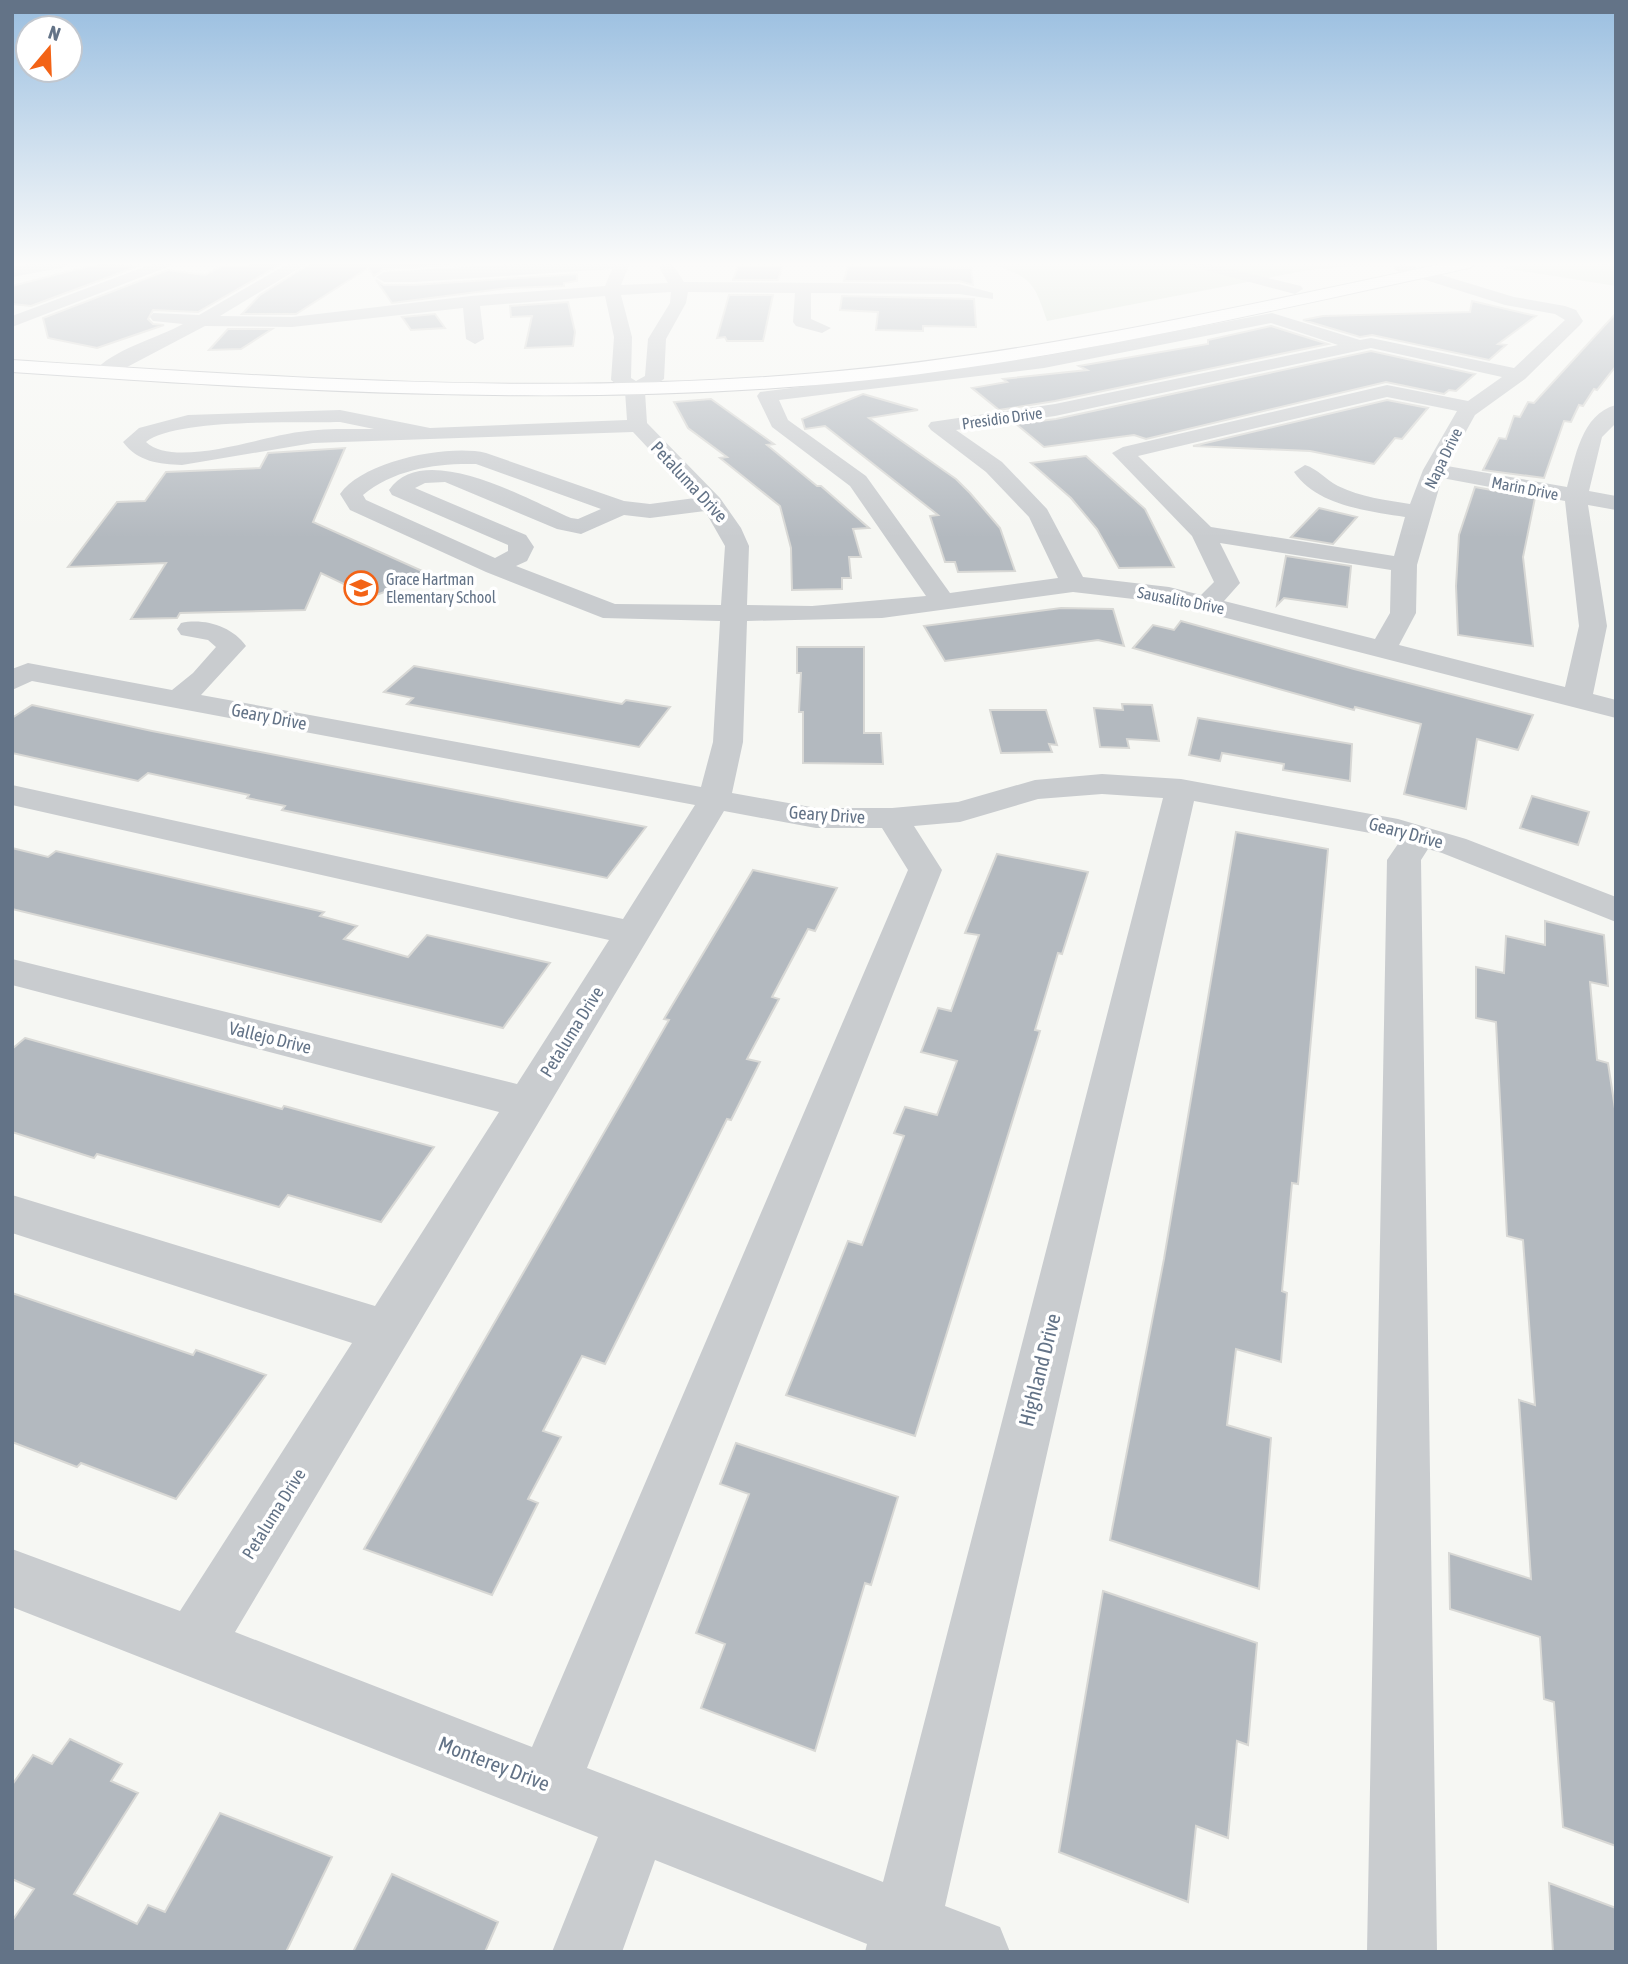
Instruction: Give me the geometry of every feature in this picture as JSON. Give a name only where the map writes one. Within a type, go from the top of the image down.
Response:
[{"type":"main road","points":[[12,355],[429,390],[637,393],[805,380],[1007,355]]},
{"type":"main road","points":[[637,393],[939,355]]},
{"type":"main road","points":[[12,366],[103,372],[131,366]]},
{"type":"street","points":[[131,366],[152,355]]},
{"type":"street","points":[[626,355],[637,393]]},
{"type":"street","points":[[637,393],[651,355]]},
{"type":"street","points":[[943,601],[858,481],[779,423],[767,396],[931,377],[1082,355]]},
{"type":"street","name":"Presidio Drive","points":[[1073,584],[1039,514],[994,467],[938,426],[1122,397],[1313,355]]},
{"type":"street","name":"Presidio Drive","points":[[1425,355],[1518,375]]},
{"type":"street","name":"Napa Drive","points":[[1384,647],[1403,613],[1404,565],[1418,512],[1434,470],[1472,408],[1518,375],[1539,355]]},
{"type":"street","points":[[931,377],[988,419]]},
{"type":"street","points":[[1207,604],[1227,583],[1203,533],[1123,453],[1387,391],[1472,408]]},
{"type":"street","points":[[430,434],[340,416],[188,421],[146,432],[134,442],[138,450],[150,456],[174,458],[223,455],[289,439],[430,434],[637,393]]},
{"type":"street","name":"Petaluma Drive","points":[[193,1646],[714,801],[728,742],[737,546],[729,525],[637,393]]},
{"type":"street","points":[[1577,699],[1593,626],[1576,498],[1592,435],[1616,411]]},
{"type":"street","name":"Sausalito Drive","points":[[621,509],[478,458],[427,460],[362,482],[351,494],[358,505],[495,567],[612,612],[835,612],[1073,584],[1169,594],[1384,647],[1616,709]]},
{"type":"street","name":"Marin Drive","points":[[1434,470],[1576,498],[1616,503]]},
{"type":"street","points":[[1305,472],[1316,486],[1356,500],[1418,512]]},
{"type":"street","points":[[495,567],[518,556],[522,547],[517,540],[400,490],[405,484],[436,474],[449,475],[565,524],[582,527],[621,509],[650,511],[712,503]]},
{"type":"street","points":[[1203,533],[1404,565]]},
{"type":"street","points":[[177,700],[203,680],[232,646],[216,633],[191,629]]},
{"type":"street","name":"Geary Drive","points":[[20,676],[177,700],[816,818],[892,818],[960,812],[1035,790],[1102,784],[1181,789],[1386,825],[1454,846],[1616,910]]},
{"type":"street","name":"Highland Drive","points":[[903,1938],[1181,789]]},
{"type":"street","points":[[12,795],[633,933]]},
{"type":"street","points":[[548,1785],[925,870],[892,818]]},
{"type":"street","points":[[1402,1952],[1404,860],[1420,836]]},
{"type":"street","name":"Vallejo Drive","points":[[12,972],[528,1103]]},
{"type":"street","points":[[12,1214],[387,1332]]},
{"type":"street","name":"Monterey Drive","points":[[12,1578],[638,1820],[903,1938],[975,1952]]},
{"type":"street","points":[[587,1952],[638,1820]]},
{"type":"building","points":[[1146,355],[1277,355],[1055,401],[999,410],[972,388],[1007,382],[1003,379],[1087,370],[1079,366]]},
{"type":"building","points":[[1354,355],[1388,355],[1475,374],[1456,391],[1449,390],[1444,394],[1386,382],[1146,439],[1134,435],[1044,447],[1016,424],[1056,419]]},
{"type":"building","points":[[1464,355],[1495,355],[1489,360]]},
{"type":"building","points":[[1578,355],[1616,355],[1616,366],[1597,390],[1594,389],[1583,406],[1579,405],[1571,422],[1564,421],[1544,478],[1483,470],[1499,438],[1506,439],[1514,416],[1520,417],[1528,402],[1534,403]]},
{"type":"building","points":[[863,394],[918,410],[869,418],[956,479],[970,493],[1000,528],[1015,571],[958,572],[955,562],[945,562],[930,516],[938,515],[825,426],[805,429],[802,419]]},
{"type":"building","points":[[711,399],[774,444],[767,445],[817,486],[821,486],[869,528],[853,529],[861,557],[849,557],[851,578],[842,578],[842,589],[792,590],[791,548],[780,506],[720,458],[727,457],[688,428],[674,402]]},
{"type":"building","points":[[1387,400],[1428,408],[1402,439],[1395,438],[1374,464],[1310,451],[1193,446]]},
{"type":"building","name":"Grace Hartman Elementary School","points":[[345,448],[313,522],[431,575],[371,597],[321,573],[305,610],[180,613],[177,618],[131,619],[166,563],[68,567],[117,502],[145,501],[166,472],[260,468],[268,453]]},
{"type":"building","points":[[1086,456],[1145,509],[1174,567],[1119,568],[1097,529],[1071,498],[1031,463]]},
{"type":"building","points":[[1475,487],[1535,498],[1523,557],[1533,646],[1458,635],[1456,586],[1459,535]]},
{"type":"building","points":[[1319,508],[1357,517],[1333,544],[1291,537]]},
{"type":"building","points":[[1286,556],[1351,566],[1347,607],[1284,598],[1277,605]]},
{"type":"building","points":[[1061,608],[1113,609],[1124,646],[1098,640],[945,661],[924,626]]},
{"type":"building","points":[[1181,621],[1533,715],[1518,750],[1477,739],[1466,809],[1404,794],[1421,724],[1355,707],[1354,710],[1133,648],[1153,625],[1174,630]]},
{"type":"building","points":[[797,647],[864,647],[864,733],[881,733],[883,764],[803,763],[803,712],[799,712],[801,673],[797,673]]},
{"type":"building","points":[[414,666],[622,704],[626,700],[670,707],[639,747],[407,704],[413,698],[384,692]]},
{"type":"building","points":[[1122,704],[1152,705],[1159,741],[1127,739],[1129,748],[1100,747],[1094,708],[1123,710]]},
{"type":"building","points":[[32,705],[152,731],[646,827],[607,878],[282,810],[285,806],[247,798],[249,795],[148,773],[138,781],[12,753],[12,718]]},
{"type":"building","points":[[990,710],[1046,710],[1057,745],[1049,744],[1052,752],[1001,753]]},
{"type":"building","points":[[1198,718],[1352,744],[1350,781],[1283,770],[1284,764],[1222,753],[1220,761],[1189,755]]},
{"type":"building","points":[[1532,796],[1589,812],[1578,845],[1520,828]]},
{"type":"building","points":[[1236,832],[1328,849],[1298,1184],[1292,1183],[1282,1291],[1287,1293],[1281,1362],[1236,1349],[1227,1425],[1271,1438],[1259,1589],[1110,1540],[1164,1259]]},
{"type":"building","points":[[12,848],[48,857],[56,851],[324,912],[320,916],[357,926],[344,939],[408,957],[427,935],[550,963],[503,1028],[12,909]]},
{"type":"building","points":[[997,854],[1088,872],[1062,954],[1058,953],[1035,1030],[1040,1031],[915,1436],[786,1395],[848,1241],[862,1245],[904,1136],[894,1133],[905,1107],[937,1115],[957,1061],[921,1052],[938,1008],[951,1011],[979,935],[965,933]]},
{"type":"building","points":[[753,870],[837,888],[815,931],[808,929],[772,997],[779,999],[747,1059],[760,1062],[731,1120],[727,1119],[605,1364],[582,1356],[543,1431],[561,1437],[528,1499],[538,1503],[492,1595],[364,1549],[669,1020],[664,1019]]},
{"type":"building","points":[[1545,921],[1604,935],[1608,986],[1590,982],[1597,1060],[1608,1063],[1616,1115],[1616,1846],[1563,1827],[1554,1702],[1544,1699],[1540,1637],[1450,1609],[1449,1553],[1531,1579],[1519,1400],[1535,1405],[1523,1240],[1507,1236],[1496,1022],[1476,1018],[1476,967],[1504,973],[1506,936],[1545,945]]},
{"type":"building","points":[[25,1038],[282,1109],[284,1106],[434,1147],[381,1222],[288,1195],[279,1207],[97,1154],[94,1158],[12,1132],[12,1049]]},
{"type":"building","points":[[12,1293],[193,1355],[196,1350],[266,1375],[176,1499],[81,1463],[77,1467],[12,1442]]},
{"type":"building","points":[[736,1443],[898,1497],[871,1585],[865,1583],[815,1751],[701,1708],[725,1644],[696,1633],[749,1494],[720,1484]]},
{"type":"building","points":[[1103,1591],[1257,1643],[1248,1745],[1237,1741],[1228,1838],[1196,1826],[1188,1902],[1059,1852]]},
{"type":"building","points":[[70,1739],[122,1764],[111,1781],[138,1793],[74,1894],[137,1924],[148,1905],[165,1912],[220,1813],[332,1857],[286,1952],[12,1952],[12,1921],[34,1889],[12,1879],[12,1785],[33,1755],[52,1764]]},
{"type":"building","points":[[392,1874],[498,1922],[485,1952],[353,1952]]},
{"type":"building","points":[[1549,1883],[1616,1908],[1616,1952],[1553,1952]]},
{"type":"place","name":"Grace Hartman Elementary School","points":[[361,588]]}]
